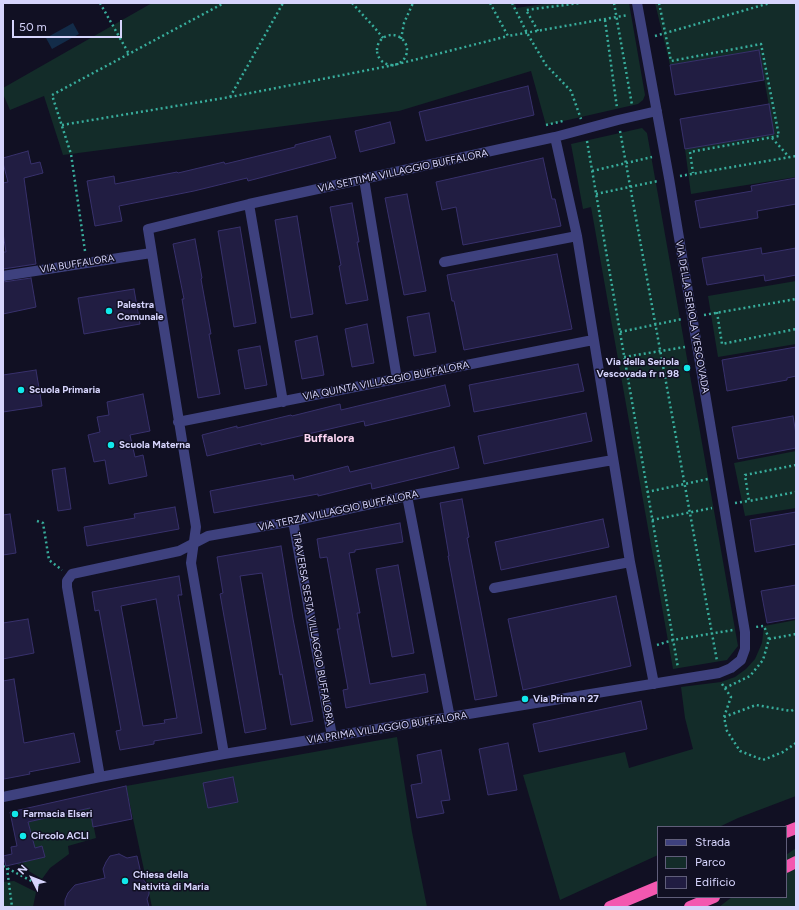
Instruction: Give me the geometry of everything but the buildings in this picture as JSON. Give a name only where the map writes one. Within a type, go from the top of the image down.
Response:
[{"type":"highway","points":[[787,866],[796,862]]},
{"type":"highway","points":[[610,907],[657,887]]},
{"type":"highway","points":[[690,907],[712,898]]},
{"type":"street","name":"VIA DELLA SERIOLA VESCOVADA","points":[[637,8],[669,178],[745,630]]},
{"type":"street","name":"VIA SETTIMA VILLAGGIO BUFFALORA","points":[[151,253],[148,230],[250,204],[555,137],[657,110]]},
{"type":"street","points":[[555,137],[576,236],[630,562],[654,684]]},
{"type":"street","points":[[364,180],[397,379]]},
{"type":"street","points":[[250,204],[283,402]]},
{"type":"street","points":[[444,262],[576,236]]},
{"type":"street","name":"VIA BUFFALORA","points":[[3,276],[151,253]]},
{"type":"street","points":[[151,253],[196,527],[191,563],[224,754]]},
{"type":"street","name":"VIA QUINTA VILLAGGIO BUFFALORA","points":[[178,422],[593,340]]},
{"type":"street","name":"VIA TERZA VILLAGGIO BUFFALORA","points":[[69,578],[77,572],[179,551],[208,536],[293,521],[407,496],[613,460]]},
{"type":"street","points":[[407,496],[450,718]]},
{"type":"street","name":"TRAVERSA SESTA VILLAGGIO BUFFALORA","points":[[293,521],[332,736]]},
{"type":"street","points":[[494,588],[630,562]]},
{"type":"street","points":[[69,578],[67,581],[67,587],[100,777]]},
{"type":"street","name":"VIA PRIMA VILLAGGIO BUFFALORA","points":[[3,797],[224,754],[719,673],[732,668],[741,660],[746,650],[745,630]]},
{"type":"path","points":[[100,3],[129,54]]},
{"type":"path","points":[[87,263],[71,154],[52,95],[224,3]]},
{"type":"path","points":[[230,97],[283,3]]},
{"type":"path","points":[[352,3],[383,38]]},
{"type":"path","points":[[401,39],[404,23],[414,3]]},
{"type":"path","points":[[490,3],[508,36]]},
{"type":"path","points":[[512,3],[527,33],[546,65],[571,91],[585,129],[680,679]]},
{"type":"path","points":[[538,31],[526,10],[580,3]]},
{"type":"path","points":[[614,3],[618,17],[632,105],[627,106]]},
{"type":"path","points":[[660,3],[671,61],[761,44],[779,136],[690,152],[693,173]]},
{"type":"path","points":[[643,39],[770,3]]},
{"type":"path","points":[[62,125],[230,97],[394,65],[508,36],[618,17],[637,8]]},
{"type":"path","points":[[605,20],[618,120],[719,673],[721,682],[731,697],[724,717],[727,731],[740,751],[763,760],[783,752],[796,743]]},
{"type":"path","points":[[392,35],[401,39],[406,47],[406,52],[402,61],[394,65],[384,63],[378,56],[377,46],[383,38],[392,35]]},
{"type":"path","points":[[617,109],[622,108]]},
{"type":"path","points":[[573,118],[588,115]]},
{"type":"path","points":[[546,125],[566,120]]},
{"type":"path","points":[[771,138],[789,157]]},
{"type":"path","points":[[596,194],[693,173],[796,156]]},
{"type":"path","points":[[592,171],[652,157]]},
{"type":"path","points":[[620,332],[718,312],[796,299]]},
{"type":"path","points":[[718,312],[722,344],[796,330]]},
{"type":"path","points":[[624,358],[660,350],[685,347]]},
{"type":"path","points":[[796,465],[745,475],[748,501],[796,492]]},
{"type":"path","points":[[647,492],[709,479]]},
{"type":"path","points":[[652,520],[690,512]]},
{"type":"path","points":[[37,521],[43,523],[49,560],[69,578]]},
{"type":"path","points":[[647,647],[673,640],[764,626],[769,639],[763,660],[750,676],[725,688]]},
{"type":"path","points":[[769,639],[796,634]]},
{"type":"path","points":[[724,717],[756,705],[791,711],[796,708]]},
{"type":"path","points":[[3,866],[39,885]]},
{"type":"path","points":[[7,868],[12,907]]},
{"type":"green space","points":[[152,3],[515,3],[516,8],[551,3],[629,3],[645,95],[643,100],[638,104],[546,125],[531,71],[399,111],[63,155],[44,96],[10,110],[3,94],[3,88]]},
{"type":"green space","points":[[655,3],[796,3],[796,177],[691,194],[685,149],[774,134],[759,50],[670,65]]},
{"type":"green space","points":[[642,128],[647,133],[738,646],[727,660],[673,669],[591,207],[583,209],[571,144]]},
{"type":"green space","points":[[796,281],[796,344],[718,357],[708,296]]},
{"type":"green space","points":[[796,451],[796,508],[745,516],[734,463]]},
{"type":"green space","points":[[796,620],[796,796],[721,826],[657,826],[657,855],[560,900],[523,775],[625,752],[629,768],[693,749],[685,718],[681,687],[721,682],[735,677],[746,669],[755,659],[762,643],[764,626]]},
{"type":"green space","points":[[397,737],[412,832],[427,907],[152,907],[126,786]]},
{"type":"green space","points":[[90,808],[96,838],[68,846],[69,854],[50,868],[42,879],[17,864],[44,857],[42,847],[35,848],[28,822]]},
{"type":"green space","points":[[796,848],[796,907],[719,907],[731,898],[787,898],[787,854]]},
{"type":"green space","points":[[14,881],[36,892],[33,907],[3,907],[3,882]]},
{"type":"water","points":[[73,23],[79,34],[52,49],[46,38]]},
{"type":"place","name":"Palestra Comunale","points":[[109,311]]},
{"type":"place","name":"Via della Seriola Vescovada fr n 98","points":[[687,368]]},
{"type":"place","name":"Scuola Primaria","points":[[21,390]]},
{"type":"place","name":"Scuola Materna","points":[[111,445]]},
{"type":"place","name":"Via Prima n 27","points":[[525,699]]},
{"type":"place","name":"Farmacia Elseri","points":[[15,814]]},
{"type":"place","name":"Circolo ACLI","points":[[23,836]]},
{"type":"place","name":"Chiesa della Natività di Maria","points":[[125,881]]},
{"type":"district","name":"Buffalora","points":[[329,438]]}]
